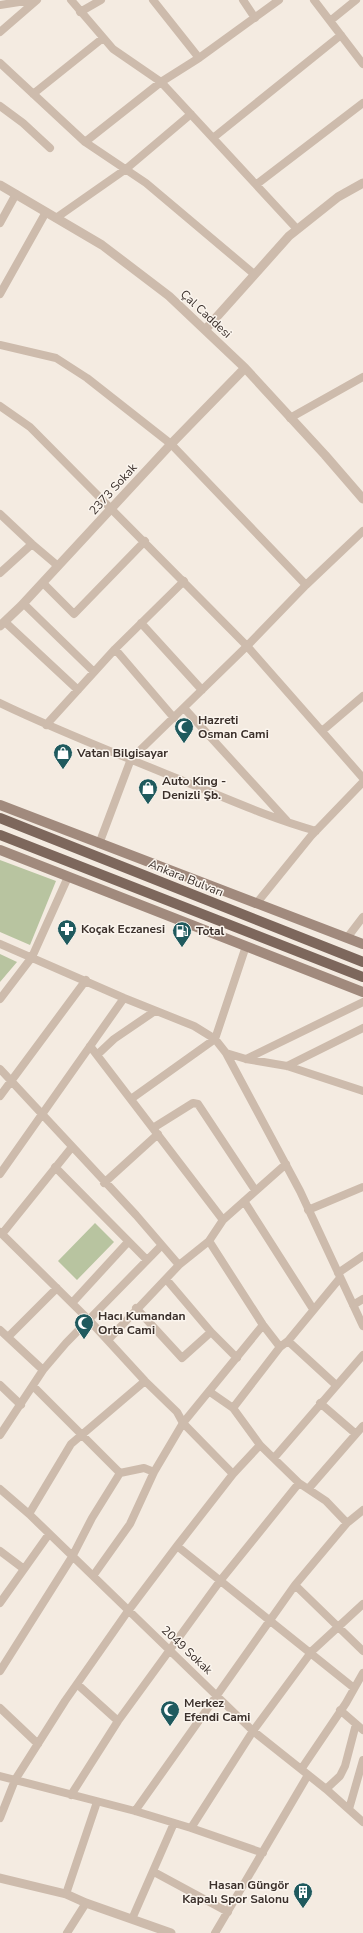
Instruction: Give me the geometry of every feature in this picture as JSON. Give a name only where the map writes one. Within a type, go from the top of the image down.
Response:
[{"type":"main road","points":[[0,805],[363,944]]},
{"type":"main road","name":"Ankara Bulvarı","points":[[0,818],[363,962]]},
{"type":"main road","points":[[0,836],[363,977]]},
{"type":"main road","points":[[0,850],[363,992]]},
{"type":"street","points":[[0,5],[32,0]]},
{"type":"street","points":[[0,32],[38,0]]},
{"type":"street","points":[[71,0],[113,49],[161,82],[297,229]]},
{"type":"street","points":[[80,12],[101,0]]},
{"type":"street","points":[[153,0],[199,58]]},
{"type":"street","points":[[243,0],[255,18]]},
{"type":"street","points":[[85,142],[161,82],[199,58],[279,0]]},
{"type":"street","points":[[314,0],[363,64]]},
{"type":"street","points":[[330,21],[356,0]]},
{"type":"street","points":[[213,138],[341,36]]},
{"type":"street","points":[[33,94],[103,38]]},
{"type":"street","points":[[0,63],[85,142],[146,183],[254,274]]},
{"type":"street","points":[[257,184],[363,103]]},
{"type":"street","points":[[0,106],[23,123],[50,148]]},
{"type":"street","points":[[56,218],[126,169],[191,114]]},
{"type":"street","points":[[205,330],[288,236],[338,197],[363,183]]},
{"type":"street","name":"Çal Caddesi","points":[[0,185],[102,245],[169,296],[245,368],[363,499]]},
{"type":"street","points":[[0,223],[16,194]]},
{"type":"street","points":[[0,294],[46,212]]},
{"type":"street","points":[[0,345],[56,358],[87,378],[171,444],[306,585]]},
{"type":"street","name":"2373 Sokak","points":[[2,624],[24,604],[171,444],[245,368]]},
{"type":"street","points":[[290,418],[363,378]]},
{"type":"street","points":[[0,406],[30,427],[145,541],[247,646],[363,778]]},
{"type":"street","points":[[0,514],[58,566]]},
{"type":"street","points":[[99,844],[131,759],[247,646],[306,585],[363,531]]},
{"type":"street","points":[[43,583],[74,614],[145,541]]},
{"type":"street","points":[[0,573],[32,544]]},
{"type":"street","points":[[46,726],[114,649],[184,581]]},
{"type":"street","points":[[24,604],[94,672]]},
{"type":"street","points":[[141,623],[202,690]]},
{"type":"street","points":[[2,624],[78,690]]},
{"type":"street","points":[[114,649],[174,718]]},
{"type":"street","points":[[322,731],[363,696]]},
{"type":"street","points":[[0,703],[46,726],[290,823],[316,831]]},
{"type":"street","points":[[184,708],[290,823]]},
{"type":"street","points":[[256,904],[316,831],[363,782]]},
{"type":"street","points":[[0,999],[32,957],[68,877]]},
{"type":"street","points":[[347,938],[363,917]]},
{"type":"street","points":[[0,944],[86,980],[124,998],[194,1026],[215,1039],[226,1053],[286,1164],[363,1326]]},
{"type":"street","points":[[131,1099],[215,1039],[246,946]]},
{"type":"street","points":[[0,1096],[86,980]]},
{"type":"street","points":[[0,1174],[124,998]]},
{"type":"street","points":[[246,1059],[363,1002]]},
{"type":"street","points":[[98,1055],[114,1038],[155,1011]]},
{"type":"street","points":[[287,1066],[363,1028]]},
{"type":"street","points":[[90,1046],[223,1220]]},
{"type":"street","points":[[226,1053],[246,1059],[287,1066],[363,1091]]},
{"type":"street","points":[[0,1069],[136,1215],[161,1246],[179,1265]]},
{"type":"street","points":[[104,1182],[155,1131],[193,1102],[198,1104],[255,1190]]},
{"type":"street","points":[[72,1147],[1,1233],[89,1320],[145,1382],[177,1412],[183,1423],[233,1474]]},
{"type":"street","points":[[108,1340],[136,1308],[179,1265],[208,1240],[223,1220],[286,1164]]},
{"type":"street","points":[[55,1167],[146,1260]]},
{"type":"street","points":[[308,1210],[363,1187]]},
{"type":"street","points":[[244,1201],[314,1309]]},
{"type":"street","points":[[208,1240],[263,1325],[280,1347]]},
{"type":"street","points":[[72,1303],[128,1242]]},
{"type":"street","points":[[0,1435],[43,1370],[66,1343],[161,1246]]},
{"type":"street","points":[[233,1408],[280,1347],[288,1341],[314,1309],[339,1275],[363,1256]]},
{"type":"street","points":[[166,1279],[211,1332],[237,1358]]},
{"type":"street","points":[[8,1337],[57,1288]]},
{"type":"street","points":[[353,1305],[363,1299]]},
{"type":"street","points":[[136,1308],[182,1358],[211,1332]]},
{"type":"street","points":[[93,1576],[130,1524],[154,1472],[183,1423],[210,1392],[263,1325]]},
{"type":"street","points":[[0,1330],[43,1370]]},
{"type":"street","points":[[288,1341],[336,1385]]},
{"type":"street","points":[[274,1458],[363,1355]]},
{"type":"street","points":[[29,1514],[71,1444],[145,1382]]},
{"type":"street","points":[[0,1385],[21,1405]]},
{"type":"street","points":[[33,1386],[120,1473]]},
{"type":"street","points":[[210,1392],[233,1408],[260,1445],[299,1483],[309,1488],[326,1501],[347,1524]]},
{"type":"street","points":[[320,1403],[356,1434]]},
{"type":"street","points":[[309,1488],[363,1426]]},
{"type":"street","points":[[0,1818],[15,1780],[77,1684],[177,1546],[233,1474],[260,1445]]},
{"type":"street","points":[[0,1672],[72,1557],[92,1518],[120,1473],[144,1468],[154,1472]]},
{"type":"street","points":[[71,1795],[118,1721],[220,1580],[299,1483]]},
{"type":"street","name":"2049 Sokak","points":[[0,1489],[29,1514],[128,1612],[253,1731],[302,1768],[363,1822]]},
{"type":"street","points":[[135,1812],[295,1585],[347,1524],[363,1510]]},
{"type":"street","points":[[0,1603],[49,1534]]},
{"type":"street","points":[[177,1546],[354,1688]]},
{"type":"street","points":[[0,1551],[24,1569]]},
{"type":"street","points":[[295,1585],[363,1651]]},
{"type":"street","points":[[191,1828],[253,1731],[311,1654],[363,1604]]},
{"type":"street","points":[[302,1768],[363,1673]]},
{"type":"street","points":[[77,1684],[118,1721]]},
{"type":"street","points":[[0,1708],[38,1744]]},
{"type":"street","points":[[340,1710],[363,1730]]},
{"type":"street","points":[[326,1788],[340,1776],[345,1766],[356,1724]]},
{"type":"street","points":[[349,1809],[363,1760]]},
{"type":"street","points":[[215,1933],[308,1774]]},
{"type":"street","points":[[0,1776],[174,1823],[263,1853]]},
{"type":"street","points":[[66,1894],[97,1802]]},
{"type":"street","points":[[132,1919],[154,1872],[174,1823]]},
{"type":"street","points":[[154,1872],[228,1912]]},
{"type":"street","points":[[0,1878],[66,1894],[86,1903],[171,1933]]},
{"type":"street","points":[[67,1933],[86,1903]]},
{"type":"green space","points":[[0,860],[56,881],[30,945],[0,932]]},
{"type":"green space","points":[[0,954],[17,962],[0,982]]},
{"type":"green space","points":[[95,1223],[114,1242],[77,1280],[58,1261]]},
{"type":"place","name":"Hazreti Osman Cami","points":[[184,744]]},
{"type":"place","name":"Vatan Bilgisayar","points":[[63,770]]},
{"type":"place","name":"Auto King - Denizli Şb.","points":[[148,805]]},
{"type":"place","name":"Koçak Eczanesi","points":[[67,946]]},
{"type":"place","name":"Total","points":[[182,948]]},
{"type":"place","name":"Hacı Kumandan Orta Cami","points":[[84,1340]]},
{"type":"place","name":"Merkez Efendi Cami","points":[[170,1727]]},
{"type":"place","name":"Hasan Güngör Kapalı Spor Salonu","points":[[303,1909]]}]
